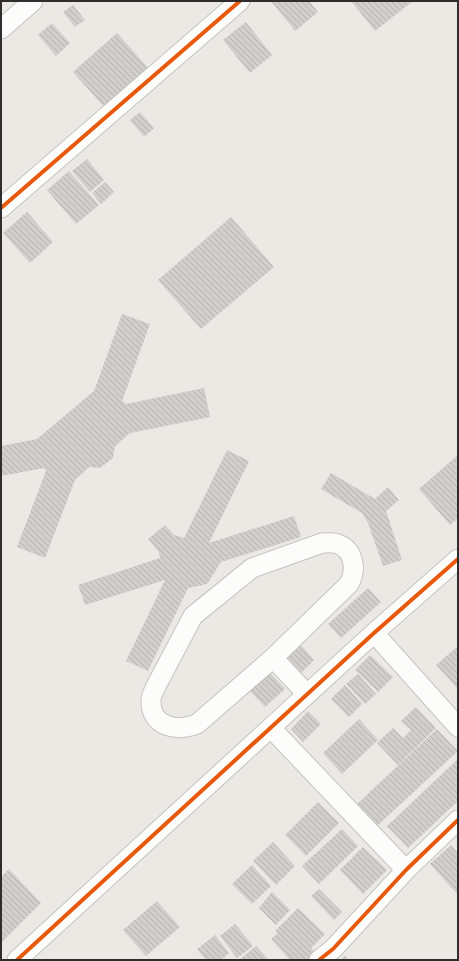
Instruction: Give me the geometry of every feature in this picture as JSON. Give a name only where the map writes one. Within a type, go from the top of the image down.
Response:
[{"type":"street","points":[[1,29],[33,1]]},
{"type":"street","points":[[1,208],[240,1]]},
{"type":"street","points":[[322,543],[337,543],[346,549],[352,559],[354,566],[353,575],[349,584],[273,658],[197,724],[186,728],[170,728],[162,723],[154,714],[151,700],[155,688],[193,616],[252,568],[322,543]]},
{"type":"street","points":[[17,960],[374,633],[458,559]]},
{"type":"street","points":[[374,633],[457,724]]},
{"type":"street","points":[[273,658],[307,694]]},
{"type":"street","points":[[271,728],[406,870]]},
{"type":"street","points":[[319,960],[333,950],[406,870],[458,820]]},
{"type":"building","points":[[271,1],[309,1],[318,12],[295,31]]},
{"type":"building","points":[[351,1],[413,1],[375,31]]},
{"type":"building","points":[[73,5],[85,20],[75,27],[63,12]]},
{"type":"building","points":[[246,22],[272,55],[250,73],[223,40]]},
{"type":"building","points":[[52,23],[70,43],[56,56],[38,35]]},
{"type":"building","points":[[117,33],[150,70],[106,109],[73,72]]},
{"type":"building","points":[[140,112],[154,128],[144,137],[130,120]]},
{"type":"building","points":[[87,159],[104,180],[90,192],[72,171]]},
{"type":"building","points":[[69,171],[99,205],[76,224],[47,190]]},
{"type":"building","points":[[105,182],[114,192],[101,204],[92,193]]},
{"type":"building","points":[[27,212],[53,242],[30,263],[3,233]]},
{"type":"building","points":[[231,217],[274,267],[201,329],[158,280]]},
{"type":"building","points":[[122,314],[150,324],[122,401],[126,404],[204,388],[210,417],[130,433],[115,446],[113,458],[100,468],[89,467],[75,480],[45,558],[17,547],[46,471],[44,468],[1,476],[1,446],[37,439],[94,391]]},
{"type":"building","points":[[227,450],[249,461],[209,543],[294,516],[301,537],[221,562],[207,584],[188,588],[148,671],[126,661],[165,580],[85,605],[78,585],[160,558],[159,552],[148,539],[165,525],[174,535],[184,538]]},
{"type":"building","points":[[458,455],[458,518],[450,525],[419,489]]},
{"type":"building","points":[[331,473],[375,499],[388,487],[399,500],[386,511],[402,560],[383,566],[368,523],[362,513],[321,489]]},
{"type":"building","points":[[368,588],[381,602],[341,638],[328,624]]},
{"type":"building","points":[[300,644],[314,660],[301,673],[286,657]]},
{"type":"building","points":[[458,646],[458,689],[436,665]]},
{"type":"building","points":[[370,655],[393,677],[378,692],[355,670]]},
{"type":"building","points":[[269,672],[285,689],[265,707],[249,690]]},
{"type":"building","points":[[358,674],[376,694],[365,704],[346,684]]},
{"type":"building","points":[[345,685],[362,704],[349,717],[331,699]]},
{"type":"building","points":[[416,707],[436,728],[398,765],[377,743],[393,728],[403,738],[411,730],[401,721]]},
{"type":"building","points":[[308,711],[321,724],[303,742],[291,729]]},
{"type":"building","points":[[359,719],[378,740],[342,774],[323,753]]},
{"type":"building","points":[[437,729],[458,751],[377,826],[357,804]]},
{"type":"building","points":[[458,759],[458,801],[408,848],[387,826]]},
{"type":"building","points":[[318,802],[339,823],[306,856],[285,835]]},
{"type":"building","points":[[342,829],[358,846],[319,884],[302,866]]},
{"type":"building","points":[[273,842],[295,866],[276,885],[253,861]]},
{"type":"building","points":[[451,845],[458,853],[458,895],[430,864]]},
{"type":"building","points":[[363,847],[387,870],[363,894],[340,870]]},
{"type":"building","points":[[252,865],[271,886],[252,904],[232,884]]},
{"type":"building","points":[[9,869],[41,903],[1,943],[1,877]]},
{"type":"building","points":[[319,889],[342,912],[334,920],[311,896]]},
{"type":"building","points":[[272,892],[290,910],[276,925],[259,908]]},
{"type":"building","points":[[157,901],[180,927],[146,956],[123,930]]},
{"type":"building","points":[[298,908],[325,934],[311,948],[316,953],[309,960],[290,960],[271,939],[277,934],[276,930]]},
{"type":"building","points":[[235,924],[253,946],[237,958],[220,936]]},
{"type":"building","points":[[215,935],[229,953],[221,960],[206,960],[197,949]]},
{"type":"building","points":[[256,946],[269,960],[239,960]]},
{"type":"building","points":[[345,956],[348,960],[340,960]]},
{"type":"cycle path","points":[[1,208],[240,1]]},
{"type":"cycle path","points":[[17,960],[374,633],[458,559]]},
{"type":"cycle path","points":[[319,960],[333,949],[406,870],[458,820]]}]
